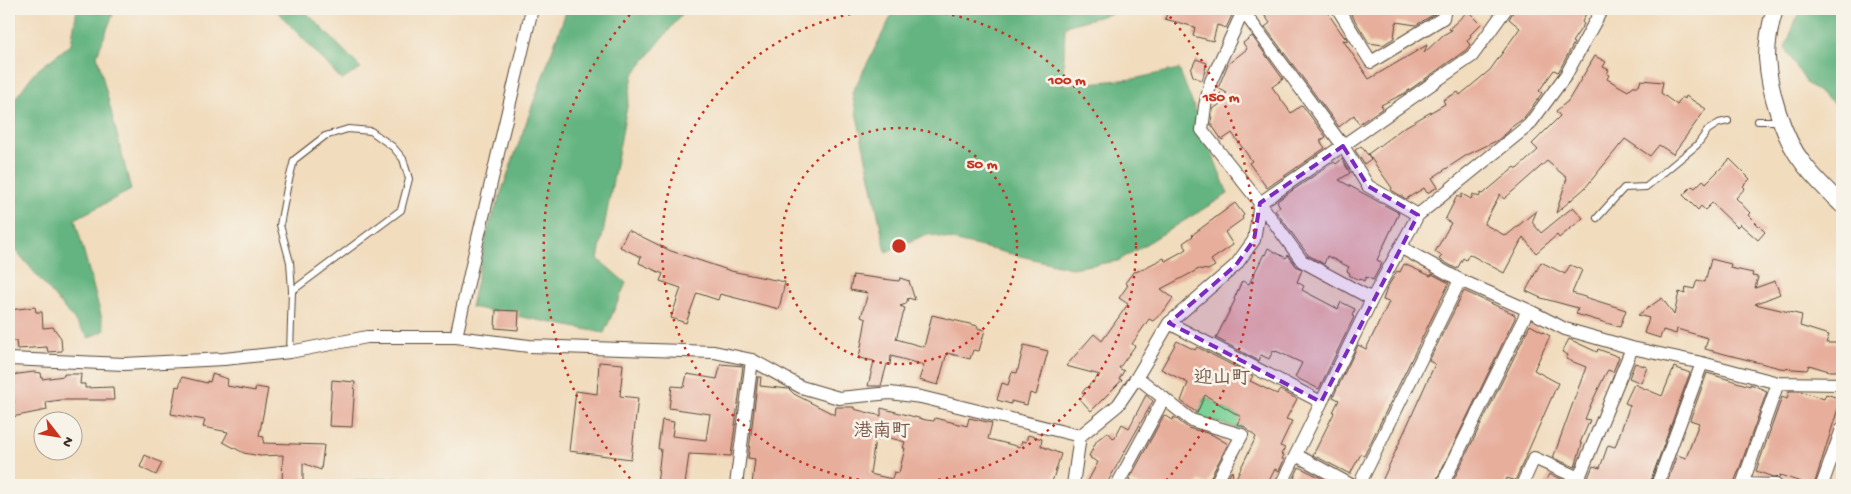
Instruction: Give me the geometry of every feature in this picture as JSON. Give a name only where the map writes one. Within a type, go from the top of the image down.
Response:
[{"type":"street","points":[[456,338],[532,9]]},
{"type":"street","points":[[1338,9],[1371,62],[1443,18],[1445,9]]},
{"type":"street","points":[[1073,485],[1080,436],[1118,404],[1170,323],[1236,265],[1254,240],[1260,203],[1472,56],[1506,9]]},
{"type":"street","points":[[1281,485],[1372,300],[1418,214],[1529,126],[1566,75],[1602,9]]},
{"type":"street","points":[[1775,9],[1770,26],[1767,57],[1770,80],[1781,121],[1802,163],[1842,206]]},
{"type":"street","points":[[1372,300],[1302,261],[1260,203],[1202,130],[1211,81],[1244,10],[1343,146],[1368,186],[1418,214]]},
{"type":"street","points":[[1400,247],[1460,280],[1528,310],[1565,329],[1632,348],[1702,363],[1778,383],[1842,384]]},
{"type":"street","points":[[1359,485],[1460,280]]},
{"type":"street","points":[[1442,485],[1528,310]]},
{"type":"street","points":[[1170,323],[1321,402]]},
{"type":"street","points":[[9,359],[124,364],[224,359],[290,352],[367,336],[456,338],[529,346],[714,352],[752,360],[801,387],[839,398],[890,393],[921,397],[1080,436]]},
{"type":"street","points":[[1522,485],[1534,458],[1577,482],[1632,348]]},
{"type":"street","points":[[736,485],[752,360]]},
{"type":"street","points":[[1657,485],[1702,363]]},
{"type":"street","points":[[1137,377],[1191,420],[1242,435],[1215,485]]},
{"type":"street","points":[[1776,485],[1742,484],[1778,383]]},
{"type":"street","points":[[1117,485],[1164,398]]},
{"type":"street","points":[[1822,485],[1842,429]]},
{"type":"street","points":[[1296,455],[1351,485]]},
{"type":"lane","points":[[1597,218],[1624,188],[1646,187],[1697,145],[1708,130],[1719,123],[1728,121]]},
{"type":"lane","points":[[1758,121],[1781,121]]},
{"type":"lane","points":[[290,352],[292,291],[290,262],[280,225],[294,160],[325,136],[348,129],[371,131],[393,147],[403,159],[409,179],[401,210],[292,291]]},
{"type":"highlighted area","points":[[1343,146],[1368,186],[1418,215],[1321,402],[1169,323],[1236,265],[1254,240],[1260,203]]},
{"type":"green space","points":[[77,9],[115,9],[97,55],[131,190],[75,219],[105,330],[89,338],[9,242],[9,107],[35,72],[71,44]]},
{"type":"green space","points":[[275,9],[303,9],[361,68],[342,80]]},
{"type":"green space","points":[[567,9],[686,9],[633,75],[598,259],[626,283],[604,333],[471,307],[488,229]]},
{"type":"green space","points":[[895,9],[1121,9],[1120,11],[1065,26],[1063,85],[1133,79],[1179,69],[1228,194],[1118,261],[1071,268],[927,234],[886,252],[852,93]]},
{"type":"green space","points":[[1800,9],[1842,9],[1842,108],[1807,84],[1785,48]]},
{"type":"green space","points":[[1205,397],[1245,420],[1241,429],[1197,417]]},
{"type":"green space","points":[[402,478],[399,485],[342,485],[355,480]]},
{"type":"building","points":[[1169,9],[1235,9],[1226,28],[1217,25],[1213,41],[1193,36],[1195,27],[1165,19]]},
{"type":"building","points":[[1260,9],[1325,9],[1345,38],[1345,36],[1348,41],[1343,40],[1369,79],[1427,45],[1424,53],[1443,35],[1452,30],[1449,29],[1468,11],[1481,24],[1470,35],[1467,41],[1470,45],[1466,50],[1405,93],[1381,105],[1383,108],[1359,124],[1354,115],[1339,127],[1265,27],[1270,23]]},
{"type":"building","points":[[1348,9],[1437,9],[1436,13],[1416,25],[1396,22],[1394,38],[1383,45],[1369,43]]},
{"type":"building","points":[[1515,9],[1588,9],[1582,22],[1584,24],[1572,42],[1574,43],[1559,71],[1554,70],[1539,91],[1542,93],[1524,118],[1498,140],[1467,155],[1432,178],[1438,187],[1427,193],[1424,188],[1406,199],[1391,190],[1392,188],[1368,154],[1403,128],[1445,104],[1443,100],[1458,92],[1460,95],[1490,70],[1520,28],[1509,19]]},
{"type":"building","points":[[1252,36],[1283,79],[1272,87],[1291,113],[1302,105],[1326,137],[1320,141],[1325,148],[1267,188],[1249,163],[1252,161],[1232,133],[1222,140],[1211,124],[1213,109],[1220,104],[1217,100],[1227,93],[1218,88],[1228,64],[1247,49],[1243,43]]},
{"type":"building","points":[[1595,56],[1606,62],[1603,67],[1609,70],[1607,79],[1628,91],[1633,86],[1639,86],[1641,80],[1663,82],[1661,93],[1677,105],[1682,97],[1685,99],[1686,96],[1706,109],[1673,154],[1659,145],[1650,156],[1625,139],[1585,188],[1556,213],[1567,178],[1547,161],[1504,199],[1500,194],[1484,224],[1506,236],[1537,210],[1532,222],[1541,233],[1573,207],[1583,218],[1559,238],[1557,235],[1536,253],[1523,237],[1504,273],[1469,254],[1466,260],[1463,258],[1457,269],[1439,259],[1442,256],[1435,252],[1451,223],[1445,220],[1457,196],[1461,198],[1462,194],[1471,199],[1473,194],[1479,197],[1481,193],[1483,194],[1515,167],[1517,169],[1538,150],[1532,144],[1560,116],[1556,111],[1568,101]]},
{"type":"building","points":[[1196,59],[1207,63],[1202,81],[1193,76],[1191,70]]},
{"type":"building","points":[[1361,146],[1371,159],[1364,164],[1355,150]]},
{"type":"building","points":[[1342,159],[1350,173],[1339,180],[1399,213],[1377,260],[1382,263],[1373,280],[1366,277],[1364,281],[1359,280],[1349,275],[1350,273],[1347,271],[1349,267],[1327,256],[1324,264],[1308,255],[1275,210],[1280,207],[1277,201],[1334,162],[1336,164]]},
{"type":"building","points":[[1730,159],[1750,179],[1736,198],[1750,213],[1748,215],[1765,232],[1758,240],[1740,224],[1737,227],[1712,203],[1705,210],[1701,206],[1698,210],[1683,195],[1692,186],[1695,188],[1703,180],[1706,183]]},
{"type":"building","points":[[1235,203],[1244,215],[1243,219],[1225,232],[1233,245],[1211,260],[1215,266],[1208,270],[1199,269],[1161,289],[1173,298],[1164,311],[1153,321],[1149,319],[1132,344],[1135,346],[1119,368],[1124,371],[1119,379],[1122,380],[1091,411],[1080,399],[1084,395],[1082,393],[1084,390],[1100,375],[1066,366],[1094,334],[1102,341],[1128,304],[1119,298],[1128,285],[1125,283],[1134,271],[1136,272],[1164,258],[1165,261],[1187,249],[1183,243]]},
{"type":"building","points":[[628,230],[671,251],[731,271],[785,282],[779,309],[720,294],[718,300],[697,293],[686,323],[671,318],[681,288],[660,281],[663,274],[639,263],[641,257],[620,247]]},
{"type":"building","points":[[1268,248],[1286,258],[1288,255],[1296,266],[1302,270],[1297,282],[1304,286],[1302,290],[1338,309],[1341,302],[1355,309],[1352,316],[1354,317],[1319,389],[1295,377],[1302,363],[1276,351],[1273,351],[1269,359],[1261,355],[1259,361],[1216,338],[1235,300],[1242,281],[1249,284]]},
{"type":"building","points":[[1711,259],[1731,264],[1730,268],[1753,273],[1752,276],[1758,277],[1755,288],[1775,281],[1780,294],[1755,304],[1802,315],[1800,326],[1829,335],[1826,343],[1839,343],[1839,347],[1842,347],[1842,371],[1829,371],[1809,365],[1807,370],[1780,368],[1705,349],[1708,338],[1677,329],[1676,334],[1663,330],[1660,338],[1644,333],[1649,318],[1638,315],[1662,298],[1674,315],[1679,292],[1685,294],[1686,287],[1694,289],[1697,280],[1705,282]]},
{"type":"building","points":[[1541,262],[1565,274],[1570,265],[1582,270],[1572,293],[1626,310],[1620,327],[1576,314],[1578,308],[1541,298],[1526,291]]},
{"type":"building","points":[[1404,264],[1431,276],[1432,274],[1449,283],[1364,456],[1361,454],[1350,474],[1313,455],[1339,400],[1333,397],[1358,345],[1366,349],[1389,302],[1383,300],[1387,288],[1397,271],[1400,272]]},
{"type":"building","points":[[853,275],[899,281],[900,278],[909,281],[915,300],[908,298],[906,304],[900,306],[905,308],[896,339],[924,347],[932,315],[978,326],[977,328],[985,330],[979,351],[973,350],[970,359],[947,353],[938,385],[919,380],[924,365],[891,356],[890,365],[887,364],[881,386],[868,386],[874,361],[859,358],[866,319],[861,317],[868,293],[850,290]]},
{"type":"building","points":[[1464,291],[1510,312],[1515,315],[1515,318],[1434,485],[1391,485],[1382,481],[1435,364],[1429,361]]},
{"type":"building","points":[[35,307],[36,312],[42,312],[43,328],[53,327],[61,338],[62,351],[48,352],[47,347],[17,349],[16,341],[9,341],[9,310]]},
{"type":"building","points":[[496,310],[519,311],[518,330],[495,328]]},
{"type":"building","points":[[1530,325],[1550,336],[1534,370],[1558,383],[1515,481],[1507,478],[1504,485],[1451,485]]},
{"type":"building","points":[[1569,339],[1597,352],[1598,349],[1619,357],[1613,372],[1608,370],[1605,375],[1585,419],[1590,420],[1580,443],[1582,444],[1575,467],[1553,458],[1586,367],[1566,359],[1568,355],[1562,352]]},
{"type":"building","points":[[1177,341],[1195,350],[1197,347],[1253,376],[1250,381],[1277,394],[1280,390],[1297,399],[1286,419],[1292,421],[1280,446],[1285,448],[1281,454],[1284,455],[1282,459],[1284,460],[1279,471],[1275,469],[1267,485],[1224,485],[1232,471],[1234,482],[1256,437],[1245,427],[1237,424],[1241,417],[1205,395],[1197,413],[1181,401],[1188,383],[1161,369]]},
{"type":"building","points":[[1024,345],[1048,351],[1036,395],[1030,393],[1027,405],[1011,401],[1011,404],[997,400],[1002,383],[1008,385],[1012,372],[1017,373]]},
{"type":"building","points":[[599,362],[623,364],[620,396],[638,398],[631,459],[569,451],[576,391],[597,394]]},
{"type":"building","points":[[1635,363],[1647,367],[1641,383],[1629,378]]},
{"type":"building","points":[[721,364],[743,366],[731,456],[689,454],[685,485],[657,485],[661,449],[658,449],[662,420],[674,422],[672,436],[706,440],[710,414],[669,408],[672,386],[684,387],[687,374],[717,379]]},
{"type":"building","points":[[1674,367],[1690,373],[1649,485],[1585,485],[1593,466],[1600,468],[1608,445],[1615,447],[1630,405],[1625,403],[1634,384],[1662,396]]},
{"type":"building","points":[[34,372],[41,373],[42,379],[64,376],[64,374],[81,374],[80,384],[85,384],[85,388],[113,387],[114,400],[61,400],[46,402],[47,410],[12,417],[11,404],[14,403],[11,375]]},
{"type":"building","points":[[1707,373],[1750,386],[1750,384],[1767,391],[1739,470],[1733,485],[1666,485],[1677,455],[1686,458],[1699,423],[1690,420]]},
{"type":"building","points":[[212,374],[228,379],[227,386],[255,391],[256,387],[268,389],[259,436],[264,437],[263,443],[324,445],[321,470],[303,463],[303,485],[282,485],[283,455],[260,456],[244,453],[223,442],[228,432],[203,427],[205,420],[171,414],[176,386],[179,387],[182,377],[207,383],[207,381],[210,382]]},
{"type":"building","points":[[758,377],[761,377],[760,386],[789,389],[794,394],[835,415],[836,407],[854,407],[854,409],[881,416],[881,408],[926,420],[934,421],[935,418],[967,426],[969,418],[992,423],[988,439],[1020,447],[1022,441],[1026,442],[1028,435],[1042,439],[1041,446],[1061,454],[1051,485],[752,485],[755,459],[748,458]],"holes":[[[880,435],[905,442],[899,473],[894,472],[892,479],[870,474],[875,439],[879,440]]]},
{"type":"building","points":[[332,380],[355,382],[352,427],[329,426]]},
{"type":"building","points":[[1789,391],[1800,391],[1824,399],[1826,394],[1841,399],[1815,482],[1810,485],[1780,475],[1779,478],[1773,477],[1756,471],[1782,397],[1787,399]]},
{"type":"building","points":[[1146,395],[1153,401],[1106,485],[1086,485],[1098,462],[1089,456],[1097,440],[1108,432],[1114,439],[1122,424],[1129,428]]},
{"type":"building","points":[[1164,415],[1173,420],[1174,417],[1188,428],[1211,434],[1228,444],[1207,484],[1199,480],[1196,485],[1140,485],[1129,480]]},
{"type":"building","points":[[145,455],[162,463],[156,475],[140,467]]},
{"type":"building","points":[[1299,467],[1329,482],[1328,485],[1296,485],[1299,480],[1294,478]]},
{"type":"building","points":[[1549,474],[1568,482],[1568,485],[1544,485]]},
{"type":"district","name":"迎山町","points":[[1222,376]]},
{"type":"district","name":"港南町","points":[[882,429]]}]
